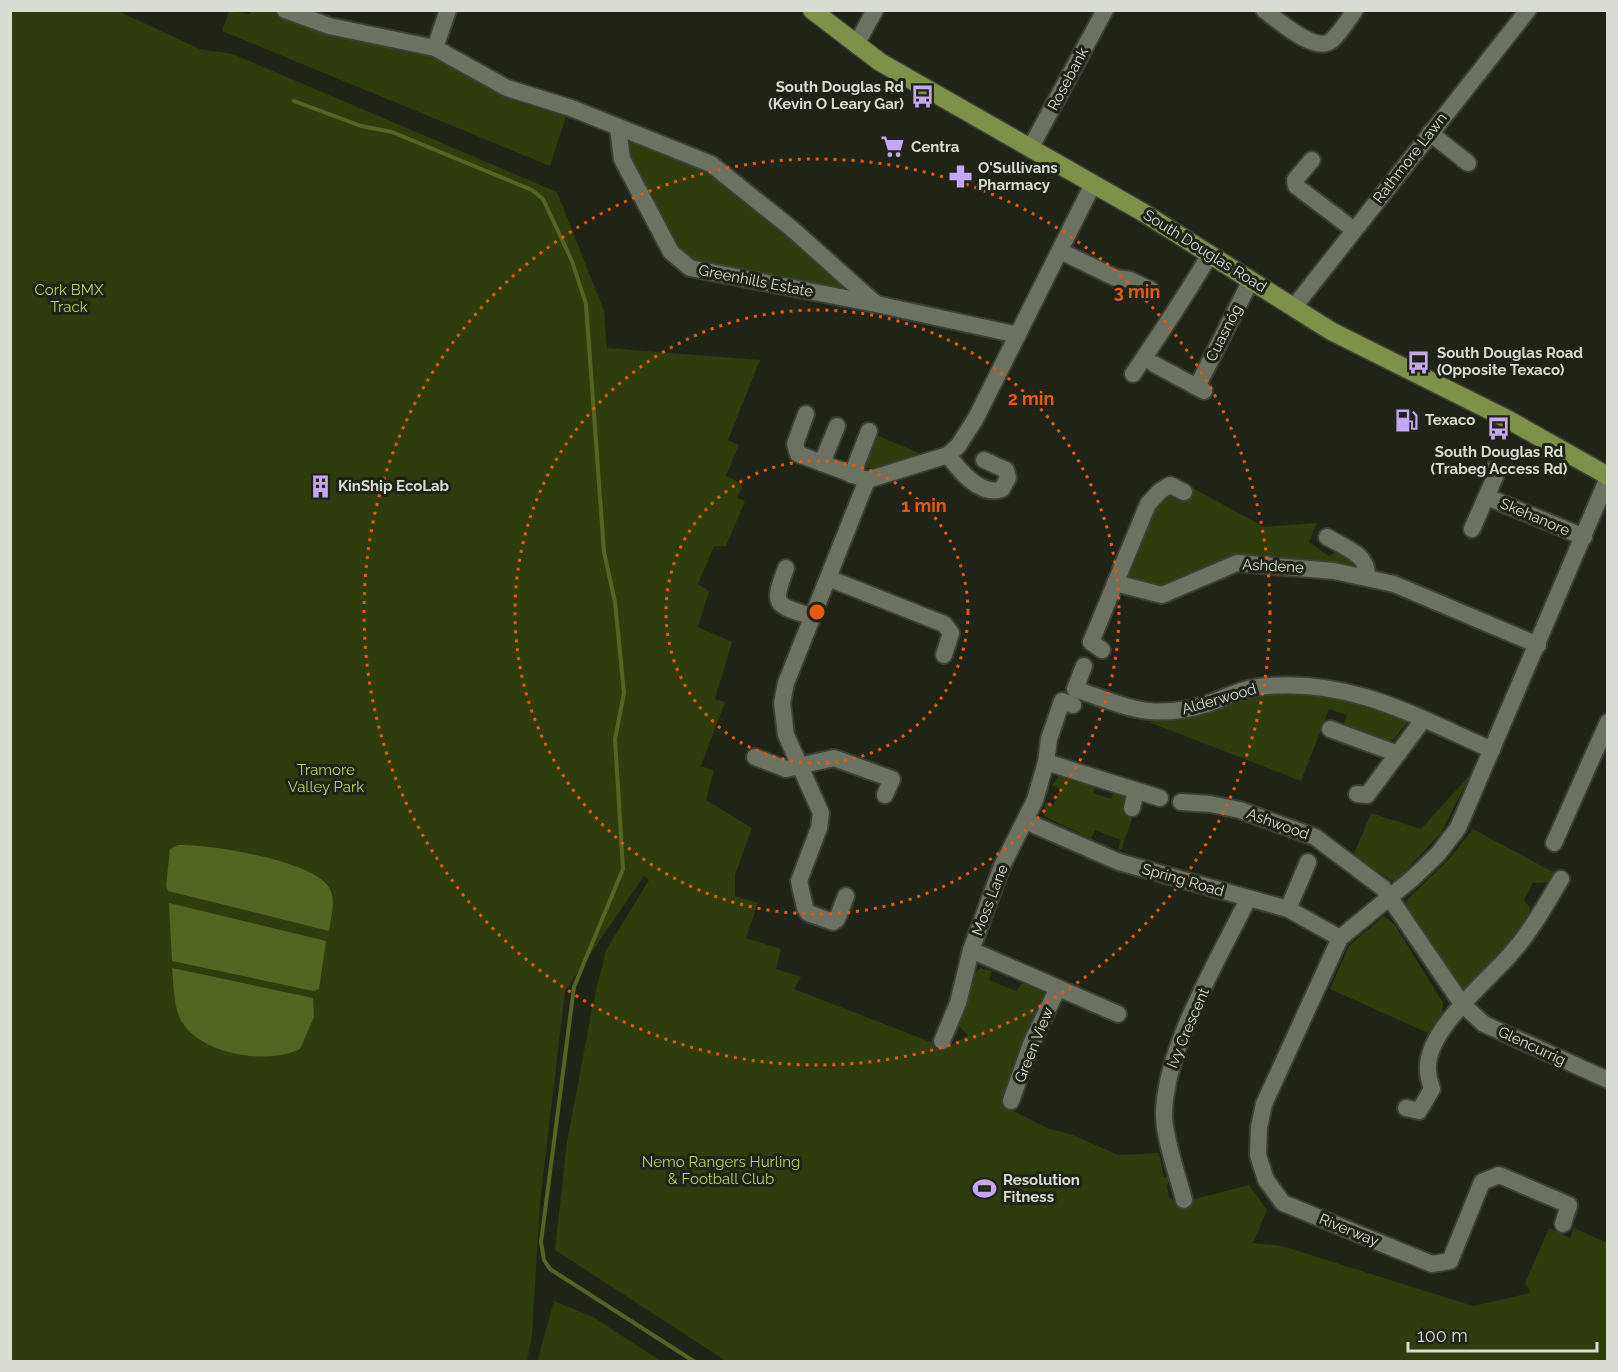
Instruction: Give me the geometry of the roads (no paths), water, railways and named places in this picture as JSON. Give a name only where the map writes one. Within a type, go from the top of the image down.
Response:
[{"type":"main road","name":"South Douglas Road","points":[[812,10],[880,62],[1031,147],[1351,342],[1516,424],[1608,477]]},
{"type":"street","name":"Greenhills Estate","points":[[285,10],[329,26],[435,48],[507,87],[571,108],[711,164],[791,228],[876,304]]},
{"type":"street","points":[[435,48],[448,10]]},
{"type":"street","points":[[856,45],[875,10]]},
{"type":"street","name":"Rosebank","points":[[1031,147],[1105,10]]},
{"type":"street","points":[[1264,10],[1309,41],[1320,45],[1332,40],[1355,10]]},
{"type":"street","name":"Rathmore Lawn","points":[[1294,307],[1528,10]]},
{"type":"street","name":"Greenhills Estate","points":[[618,127],[622,159],[671,252],[690,268],[876,304],[1018,335]]},
{"type":"street","points":[[1430,133],[1468,163]]},
{"type":"street","points":[[1312,160],[1295,180],[1296,186],[1354,230]]},
{"type":"street","points":[[806,414],[795,448],[798,454],[860,477],[948,455],[958,446],[986,398],[1093,184]]},
{"type":"street","points":[[1060,251],[1116,278],[1130,280],[1151,290]]},
{"type":"street","points":[[1133,374],[1159,333],[1180,308],[1210,254]]},
{"type":"street","name":"Cuasnóg","points":[[1154,364],[1201,388],[1251,280]]},
{"type":"street","points":[[822,463],[837,426]]},
{"type":"street","points":[[846,896],[837,919],[833,922],[813,916],[805,908],[800,876],[819,828],[821,813],[786,735],[782,703],[786,682],[828,578],[860,477],[869,431]]},
{"type":"street","points":[[948,455],[969,480],[999,490],[1008,478],[1006,470],[984,460]]},
{"type":"street","name":"Skehanore","points":[[1472,529],[1496,477],[1492,470]]},
{"type":"street","points":[[1340,938],[1435,857],[1451,839],[1463,818],[1608,477]]},
{"type":"street","points":[[1102,650],[1091,642],[1114,583],[1154,496],[1170,486],[1184,492]]},
{"type":"street","name":"Skehanore","points":[[1487,497],[1584,537]]},
{"type":"street","points":[[1327,537],[1361,557],[1366,563],[1367,576]]},
{"type":"street","name":"Ashdene","points":[[1114,583],[1162,595],[1228,566],[1246,562],[1367,576],[1396,585],[1538,645]]},
{"type":"street","points":[[786,568],[776,595],[778,603],[782,608],[811,616]]},
{"type":"street","points":[[828,578],[944,624],[951,633],[944,655]]},
{"type":"street","name":"Alderwood","points":[[1084,666],[1075,689],[1143,713],[1182,711],[1252,688],[1296,686],[1357,693],[1373,698],[1491,750]]},
{"type":"street","name":"Moss Lane","points":[[942,1041],[958,1003],[971,950],[1002,867],[1025,821],[1046,762],[1049,739],[1062,701],[1073,705]]},
{"type":"street","points":[[1358,794],[1367,795],[1423,720]]},
{"type":"street","points":[[1554,843],[1608,722]]},
{"type":"street","points":[[1330,729],[1398,754]]},
{"type":"street","points":[[755,757],[786,769],[827,759],[850,763],[892,779],[885,795]]},
{"type":"street","points":[[1046,762],[1160,798]]},
{"type":"street","points":[[1132,808],[1136,791]]},
{"type":"street","name":"Ashwood","points":[[1181,802],[1210,804],[1240,810],[1315,837],[1376,880],[1390,897]]},
{"type":"street","name":"Spring Road","points":[[1025,821],[1119,862],[1287,909],[1340,938]]},
{"type":"street","points":[[1287,909],[1308,862]]},
{"type":"street","points":[[1406,1108],[1419,1111],[1432,1089],[1427,1069],[1438,1034],[1462,1004],[1510,955],[1534,924],[1561,879]]},
{"type":"street","name":"Glencurrig","points":[[1390,897],[1462,1004],[1484,1024],[1608,1080]]},
{"type":"street","name":"Ivy Crescent","points":[[1184,1200],[1164,1117],[1168,1072],[1194,1010],[1248,899]]},
{"type":"street","name":"Riverway","points":[[1340,938],[1264,1104],[1259,1127],[1258,1155],[1266,1180],[1283,1203],[1432,1264],[1450,1261],[1482,1182],[1499,1175],[1569,1205],[1563,1224]]},
{"type":"street","name":"Green View","points":[[971,950],[1058,990],[1119,1014]]},
{"type":"street","name":"Green View","points":[[1011,1101],[1031,1044],[1058,990]]},
{"type":"waterway","points":[[294,101],[361,126],[392,132],[532,190],[543,199],[572,261],[586,304],[604,552],[615,602],[624,693],[615,739],[623,869],[574,987],[541,1242],[544,1260],[550,1269],[695,1362]]},
{"type":"place","name":"South Douglas Rd (Kevin O Leary Gar)","points":[[922,96]]},
{"type":"place","name":"Centra","points":[[893,147]]},
{"type":"place","name":"O'Sullivans Pharmacy","points":[[960,177]]},
{"type":"place","name":"South Douglas Road (Opposite Texaco)","points":[[1419,362]]},
{"type":"place","name":"Texaco","points":[[1407,420]]},
{"type":"place","name":"South Douglas Rd (Trabeg Access Rd)","points":[[1499,428]]},
{"type":"place","name":"KinShip EcoLab","points":[[320,486]]},
{"type":"place","name":"Resolution Fitness","points":[[985,1189]]},
{"type":"park label","name":"Cork BMX Track","points":[[69,298]]},
{"type":"park label","name":"Tramore Valley Park","points":[[326,778]]},
{"type":"park label","name":"Nemo Rangers Hurling & Football Club","points":[[721,1170]]}]
